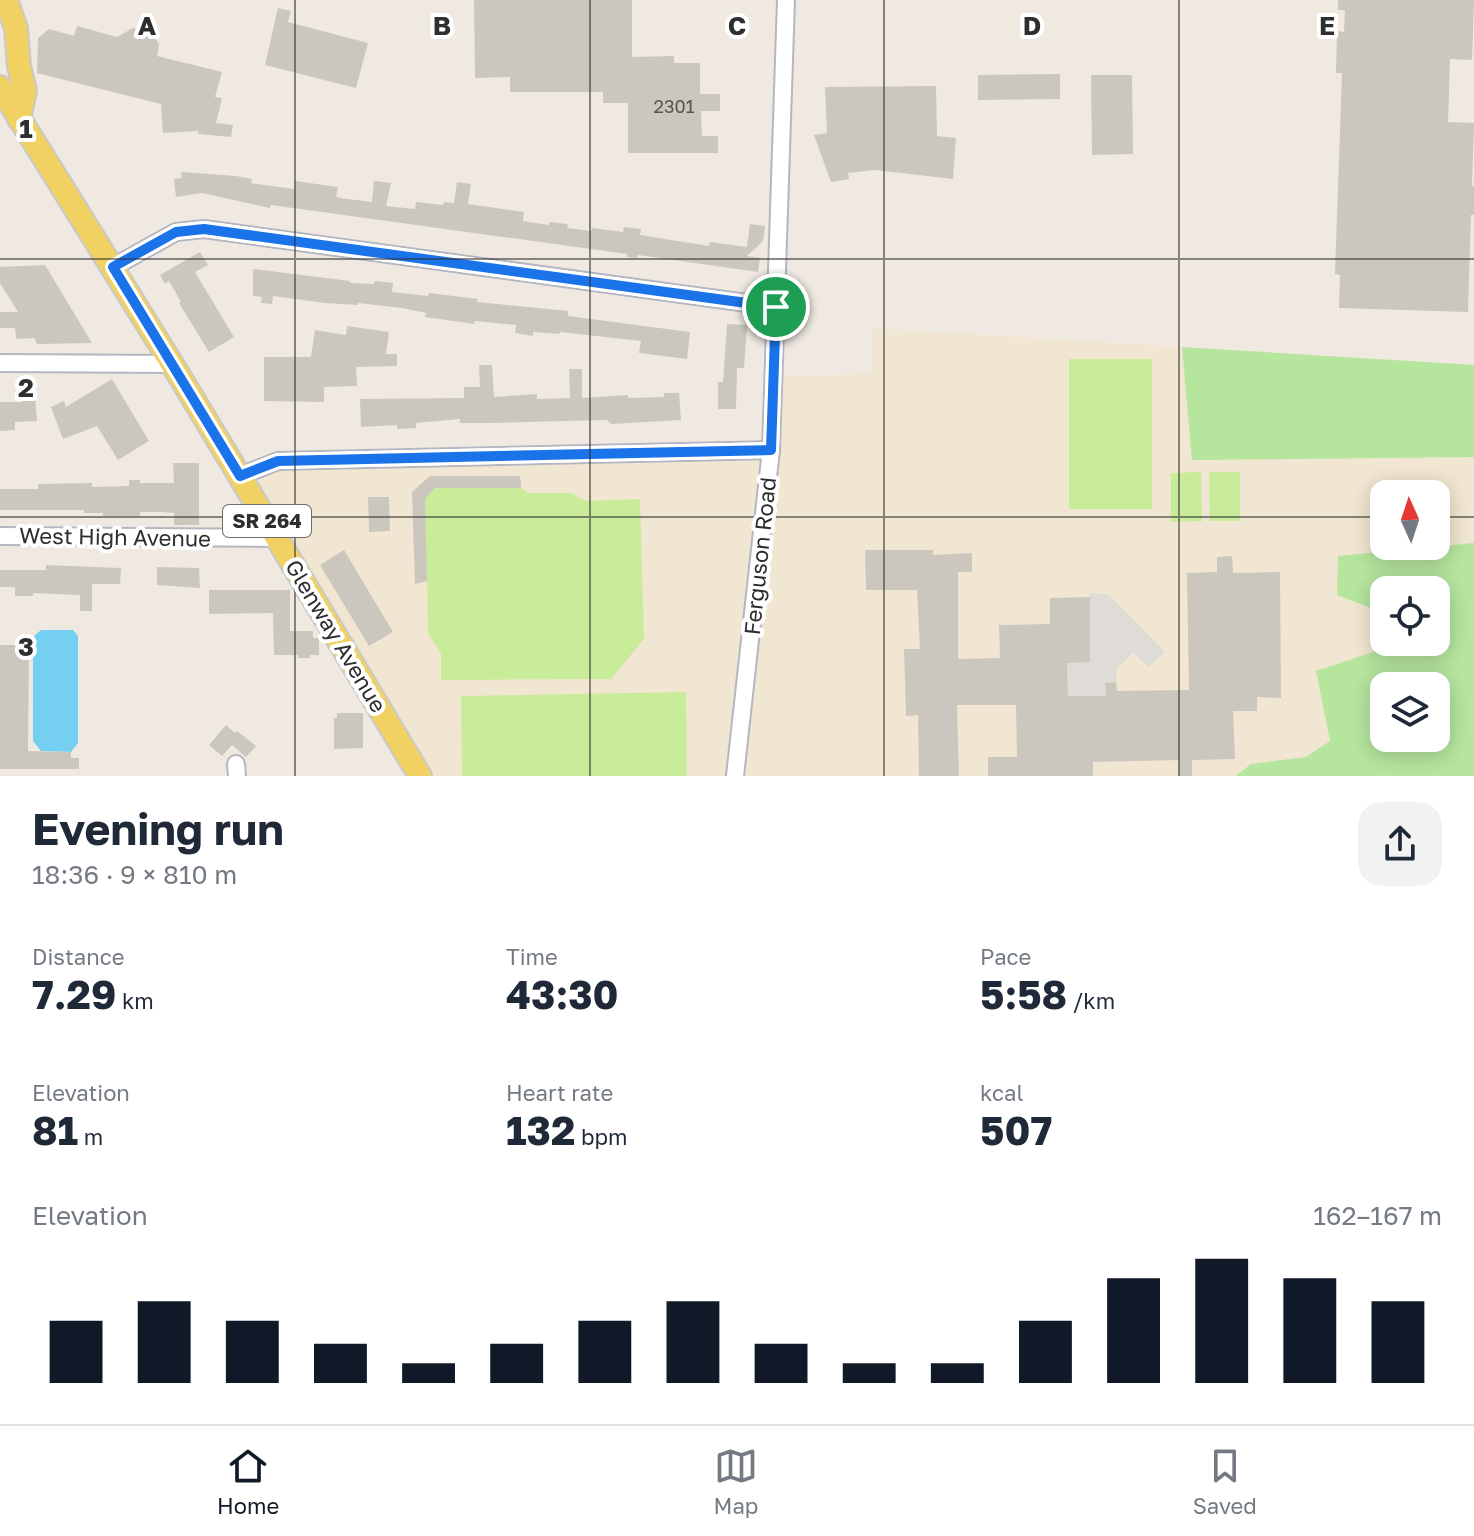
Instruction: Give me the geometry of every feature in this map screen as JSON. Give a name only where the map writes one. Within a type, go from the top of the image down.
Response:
[{"type":"main road","points":[[5,0],[16,28],[19,66],[25,91],[19,119]]},
{"type":"main road","name":"Glenway Avenue","points":[[0,87],[113,267],[420,776]]},
{"type":"street","points":[[0,11],[5,0]]},
{"type":"street","name":"Ferguson Road","points":[[735,776],[771,450],[786,0]]},
{"type":"street","points":[[113,267],[176,232],[204,229],[776,307]]},
{"type":"street","points":[[0,363],[172,364]]},
{"type":"street","points":[[240,476],[278,461],[771,450]]},
{"type":"street","name":"West High Avenue","points":[[0,536],[278,538]]},
{"type":"shaded area","points":[[872,328],[1474,365],[1474,776],[420,776],[240,476],[278,461],[771,450],[775,376],[872,374]]},
{"type":"shaded area","points":[[1090,593],[1108,594],[1165,652],[1149,667],[1133,653],[1117,668],[1116,682],[1105,683],[1106,696],[1068,696],[1067,663],[1090,661]]},
{"type":"green space","points":[[1182,347],[1474,365],[1474,457],[1192,460]]},
{"type":"green space","points":[[1069,359],[1152,359],[1152,509],[1069,509]]},
{"type":"green space","points":[[1201,472],[1202,521],[1171,522],[1171,473]]},
{"type":"green space","points":[[1209,472],[1240,472],[1240,521],[1210,521]]},
{"type":"green space","points":[[430,476],[520,476],[521,488],[528,493],[571,493],[586,501],[640,499],[644,639],[611,679],[441,680],[441,654],[428,633],[427,582],[412,492]]},
{"type":"green space","points":[[1474,543],[1474,776],[1236,776],[1251,764],[1306,757],[1330,741],[1316,671],[1370,653],[1370,656],[1450,656],[1450,576],[1370,576],[1370,608],[1337,595],[1338,556],[1370,553],[1370,560],[1450,560],[1450,545]]},
{"type":"green space","points":[[686,692],[687,776],[462,776],[461,696]]},
{"type":"water","points":[[41,630],[73,630],[78,636],[78,743],[71,752],[41,751],[33,741],[33,637]]},
{"type":"building","points":[[474,0],[632,0],[632,57],[674,56],[674,63],[700,63],[700,94],[720,94],[720,111],[701,111],[702,136],[718,136],[718,153],[628,153],[628,103],[603,103],[603,92],[510,92],[510,77],[475,78]]},
{"type":"building","points":[[1338,0],[1474,0],[1472,60],[1450,59],[1448,122],[1474,123],[1474,215],[1471,215],[1468,312],[1339,308],[1340,275],[1335,274],[1342,73],[1336,73],[1337,31],[1344,32],[1345,10],[1338,10]]},
{"type":"building","points":[[278,8],[291,11],[288,22],[368,43],[356,88],[265,65]]},
{"type":"building","points":[[77,26],[117,37],[133,28],[154,34],[159,45],[157,56],[222,72],[215,97],[222,98],[216,123],[233,125],[231,137],[198,134],[198,131],[163,133],[161,104],[37,73],[38,38],[49,29],[74,36]]},
{"type":"building","points":[[1060,74],[1060,99],[978,100],[978,75]]},
{"type":"building","points":[[1091,75],[1132,75],[1133,154],[1092,155]]},
{"type":"building","points":[[936,86],[937,136],[956,138],[953,179],[875,170],[848,173],[849,179],[831,182],[814,135],[827,133],[825,87]]},
{"type":"building","points":[[181,172],[236,176],[252,179],[251,183],[294,189],[295,181],[338,187],[336,196],[340,198],[372,202],[374,181],[391,183],[386,206],[415,209],[416,202],[454,203],[457,182],[471,184],[468,204],[524,212],[523,221],[568,224],[567,228],[591,231],[592,228],[623,232],[624,227],[641,229],[640,235],[709,246],[710,242],[747,247],[750,224],[765,226],[763,241],[747,256],[760,258],[758,272],[638,255],[637,258],[627,257],[627,254],[271,205],[270,208],[202,193],[176,197],[174,179],[182,178]]},
{"type":"building","points":[[200,252],[208,265],[195,272],[234,337],[209,352],[169,281],[165,284],[160,275]]},
{"type":"building","points":[[45,265],[92,343],[37,344],[34,338],[16,339],[15,328],[0,328],[0,312],[18,312],[0,283],[0,267]]},
{"type":"building","points":[[253,269],[350,283],[393,283],[392,292],[428,296],[429,293],[478,299],[477,302],[568,311],[568,316],[690,332],[687,359],[639,353],[641,341],[560,332],[533,332],[533,336],[515,333],[516,325],[475,321],[474,324],[425,317],[426,313],[402,308],[273,296],[272,304],[261,303],[262,297],[253,296]]},
{"type":"building","points":[[727,324],[747,325],[744,368],[737,368],[736,409],[718,409],[718,382],[723,382]]},
{"type":"building","points":[[347,326],[389,332],[386,354],[397,354],[397,366],[356,367],[357,386],[324,387],[324,402],[264,401],[264,357],[311,357],[315,330],[346,335]]},
{"type":"building","points":[[479,365],[492,365],[494,397],[537,394],[537,399],[570,398],[569,369],[582,369],[582,398],[628,395],[628,398],[664,397],[664,393],[679,393],[681,420],[611,424],[607,420],[460,423],[460,419],[416,423],[416,428],[397,429],[397,425],[361,427],[360,399],[464,398],[464,387],[480,387]]},
{"type":"building","points":[[112,379],[149,441],[118,460],[97,426],[63,439],[51,407],[64,401],[66,407]]},
{"type":"building","points":[[35,397],[37,421],[15,422],[15,430],[0,431],[0,402],[22,402],[22,398]]},
{"type":"building","points":[[173,463],[199,463],[199,525],[174,525],[174,513],[161,512],[140,512],[140,516],[103,516],[103,513],[84,513],[84,510],[0,510],[0,489],[38,489],[38,484],[129,486],[129,480],[174,483]]},
{"type":"building","points":[[430,476],[520,476],[521,488],[435,488],[425,499],[427,581],[415,584],[412,492]]},
{"type":"building","points":[[368,497],[389,497],[390,531],[369,532]]},
{"type":"building","points":[[344,550],[393,632],[369,646],[320,565]]},
{"type":"building","points":[[865,550],[933,550],[933,555],[972,553],[972,572],[958,572],[958,659],[1000,658],[999,625],[1050,624],[1050,598],[1090,597],[1090,662],[1067,663],[1068,696],[1106,696],[1105,683],[1116,682],[1117,691],[1189,690],[1187,573],[1217,572],[1217,557],[1232,556],[1233,573],[1280,572],[1281,698],[1257,697],[1257,711],[1233,711],[1235,759],[1192,760],[1192,776],[1179,776],[1179,760],[1093,762],[1093,776],[988,776],[988,757],[1017,757],[1016,705],[957,705],[959,776],[919,776],[918,715],[906,716],[904,649],[920,649],[917,590],[866,590]]},
{"type":"building","points":[[46,565],[121,568],[120,584],[92,584],[92,611],[80,611],[80,595],[33,593],[33,596],[15,596],[15,587],[0,587],[0,570],[46,570]]},
{"type":"building","points":[[157,567],[199,568],[200,588],[157,585]]},
{"type":"building","points":[[209,590],[290,590],[290,631],[313,631],[313,638],[319,638],[319,655],[298,658],[298,655],[274,655],[273,613],[209,614]]},
{"type":"building","points":[[0,645],[29,645],[28,751],[71,752],[71,758],[79,758],[79,769],[0,769]]},
{"type":"building","points":[[337,713],[363,713],[363,748],[334,749],[334,718],[337,718]]},
{"type":"building","points":[[226,725],[256,746],[246,757],[232,745],[222,756],[209,745]]},
{"type":"route","points":[[204,229],[776,307],[771,450],[278,461],[240,476],[113,267],[176,232],[204,229]]}]
